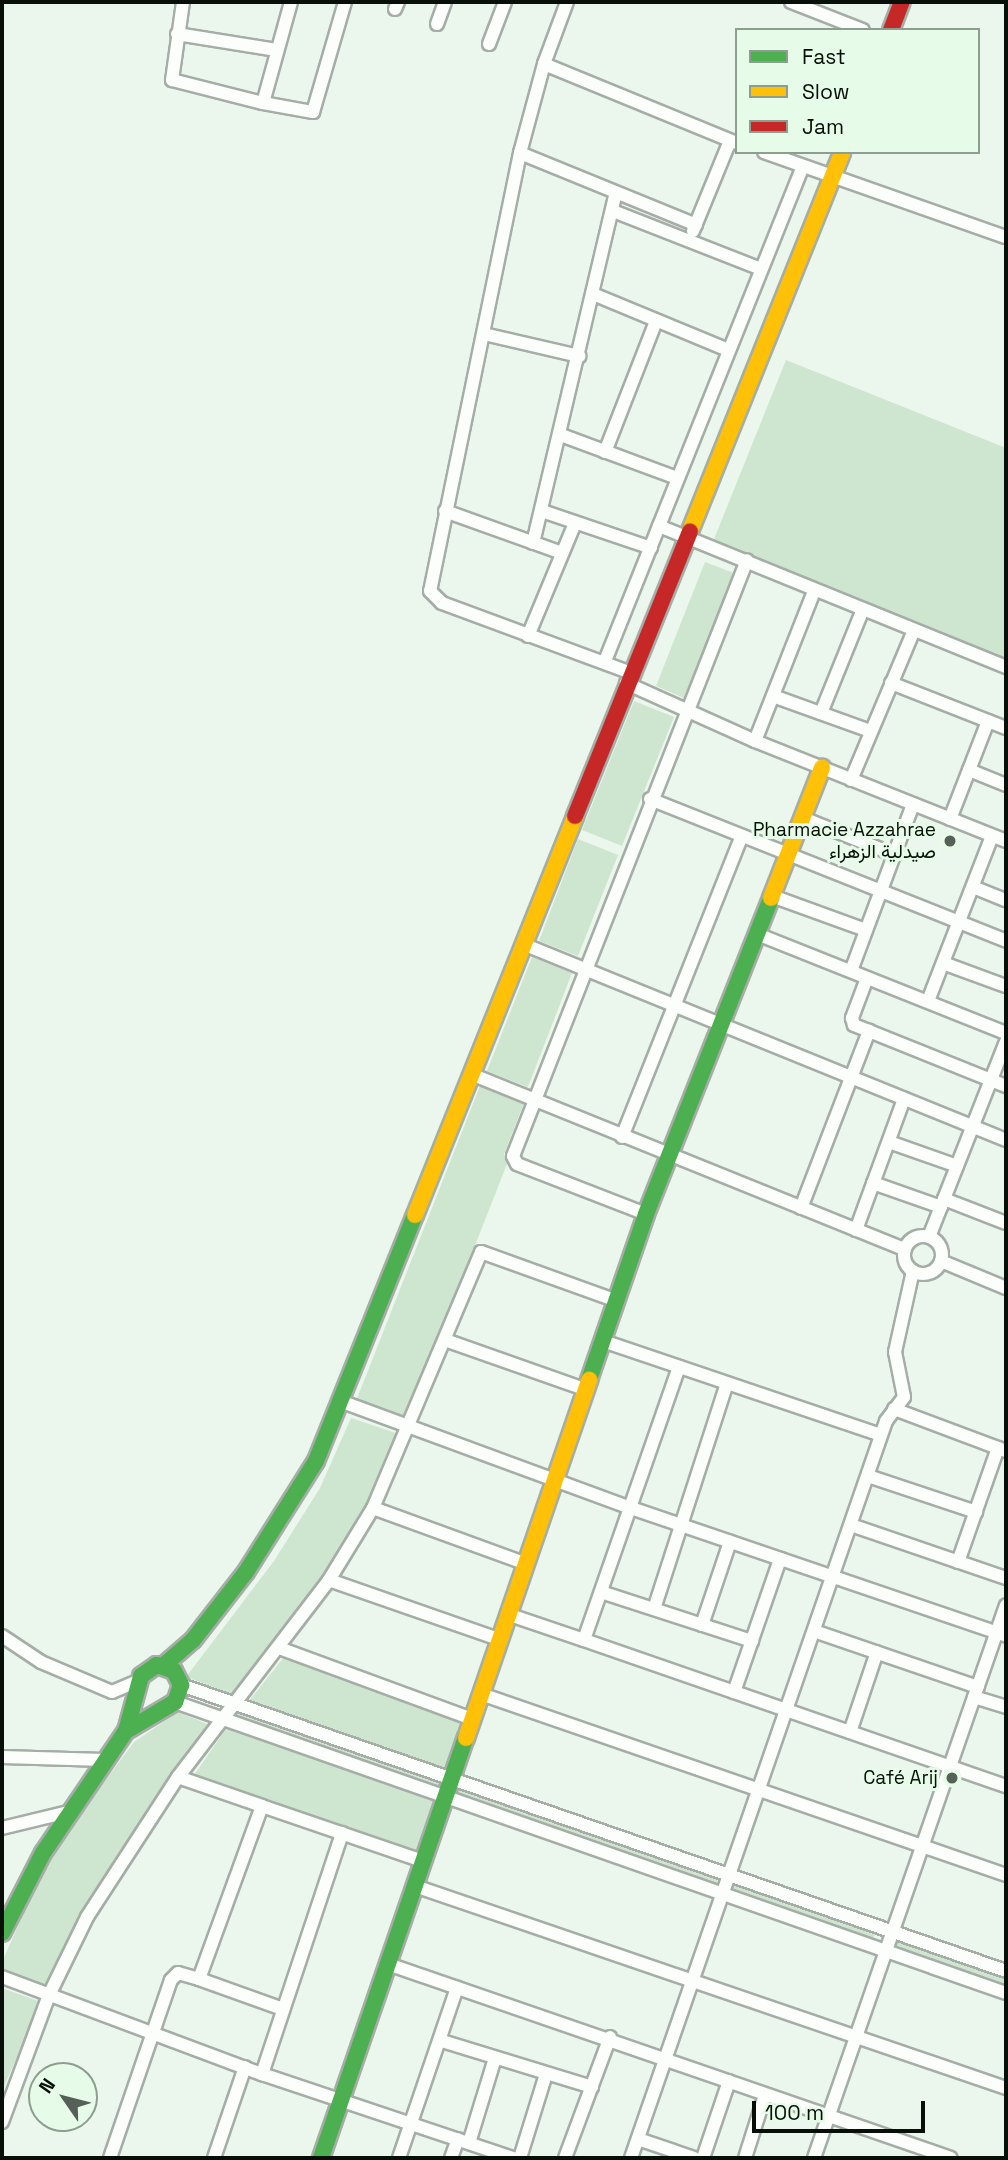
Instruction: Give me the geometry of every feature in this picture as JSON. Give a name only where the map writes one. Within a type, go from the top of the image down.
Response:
[{"type":"main road","points":[[892,28],[902,2]]},
{"type":"main road","points":[[2,1933],[33,1870],[68,1812],[126,1731],[145,1671],[163,1666],[193,1640],[280,1525],[316,1461],[841,154]]},
{"type":"main road","points":[[321,2158],[646,1214],[822,768]]},
{"type":"main road","points":[[126,1731],[168,1705],[193,1640]]},
{"type":"main road","points":[[163,1666],[179,1680]]},
{"type":"main road","points":[[139,1687],[150,1707],[168,1705]]},
{"type":"street","points":[[183,2],[171,69],[176,84],[313,112],[345,2]]},
{"type":"street","points":[[263,103],[291,2]]},
{"type":"street","points":[[437,24],[445,2]]},
{"type":"street","points":[[488,44],[505,2]]},
{"type":"street","points":[[567,2],[544,64],[520,153],[445,511],[432,596],[528,636],[606,661],[629,678],[686,709],[755,741],[1006,841]]},
{"type":"street","points":[[791,2],[858,28]]},
{"type":"street","points":[[177,34],[278,50]]},
{"type":"street","points":[[544,64],[733,142],[690,241]]},
{"type":"street","points":[[520,153],[696,225]]},
{"type":"street","points":[[770,154],[833,174],[1006,237]]},
{"type":"street","points":[[606,661],[803,166]]},
{"type":"street","points":[[533,543],[561,435],[616,193]]},
{"type":"street","points":[[612,211],[761,269]]},
{"type":"street","points":[[593,294],[728,350]]},
{"type":"street","points":[[605,452],[656,321]]},
{"type":"street","points":[[484,334],[579,356]]},
{"type":"street","points":[[561,435],[677,478]]},
{"type":"street","points":[[445,511],[562,553]]},
{"type":"street","points":[[542,511],[651,548]]},
{"type":"street","points":[[528,636],[575,523]]},
{"type":"street","points":[[659,526],[1006,667]]},
{"type":"street","points":[[646,1214],[514,1162],[514,1152],[650,799],[747,560]]},
{"type":"street","points":[[755,741],[814,591]]},
{"type":"street","points":[[821,713],[863,609]]},
{"type":"street","points":[[851,780],[914,630]]},
{"type":"street","points":[[891,684],[1006,727]]},
{"type":"street","points":[[773,696],[870,731]]},
{"type":"street","points":[[950,818],[988,721]]},
{"type":"street","points":[[969,770],[1006,785]]},
{"type":"street","points":[[650,799],[741,838],[1006,942]]},
{"type":"street","points":[[851,971],[913,804]]},
{"type":"street","points":[[803,818],[895,855]]},
{"type":"street","points":[[928,1002],[992,836]]},
{"type":"street","points":[[622,1137],[741,838]]},
{"type":"street","points":[[973,887],[1006,900]]},
{"type":"street","points":[[772,896],[866,930]]},
{"type":"street","points":[[757,934],[1006,1033]]},
{"type":"street","points":[[523,944],[1006,1140]]},
{"type":"street","points":[[943,963],[1006,986]]},
{"type":"street","points":[[867,978],[852,1021],[869,1031],[1006,1086]]},
{"type":"street","points":[[802,1208],[869,1031]]},
{"type":"street","points":[[929,1237],[1006,1042]]},
{"type":"street","points":[[471,1074],[533,1102],[905,1249]]},
{"type":"street","points":[[856,1230],[904,1099]]},
{"type":"street","points":[[889,1142],[957,1166]]},
{"type":"street","points":[[873,1183],[1006,1223]]},
{"type":"street","points":[[929,1237],[941,1249],[941,1261],[928,1273],[913,1271],[904,1261],[905,1249],[912,1239],[929,1237]]},
{"type":"street","points":[[2,2122],[50,1995],[87,1917],[178,1777],[329,1580],[373,1508],[410,1426],[481,1252],[617,1301]]},
{"type":"street","points":[[941,1261],[1006,1288]]},
{"type":"street","points":[[631,2158],[881,1435],[894,1409],[904,1397],[895,1352],[913,1271]]},
{"type":"street","points":[[445,1340],[587,1390]]},
{"type":"street","points":[[603,1341],[881,1435]]},
{"type":"street","points":[[584,1640],[679,1367]]},
{"type":"street","points":[[654,1609],[727,1383]]},
{"type":"street","points":[[341,1401],[631,1508],[1002,1635]]},
{"type":"street","points":[[894,1409],[1002,1450],[958,1562]]},
{"type":"street","points":[[868,1476],[976,1512]]},
{"type":"street","points":[[373,1508],[527,1564]]},
{"type":"street","points":[[851,1525],[1006,1578]]},
{"type":"street","points":[[702,1625],[730,1542]]},
{"type":"street","points":[[734,1692],[780,1559]]},
{"type":"street","points":[[329,1580],[501,1640]]},
{"type":"street","points":[[601,1592],[752,1641]]},
{"type":"street","points":[[814,2158],[948,1767],[976,1692],[1002,1635],[1006,1605]]},
{"type":"street","points":[[510,1615],[1006,1786]]},
{"type":"street","points":[[814,1631],[877,1652],[1006,1707]]},
{"type":"street","points":[[2,1653],[4,1638],[50,1666],[112,1692],[139,1687]]},
{"type":"street","points":[[279,1648],[472,1719]]},
{"type":"street","points":[[850,1732],[877,1652]]},
{"type":"street","points":[[179,1680],[234,1704],[1006,1971]]},
{"type":"street","points":[[481,1694],[1006,1875]]},
{"type":"street","points":[[168,1705],[1006,1993]]},
{"type":"street","points":[[2,1757],[105,1760]]},
{"type":"street","points":[[178,1777],[423,1861]]},
{"type":"street","points":[[199,1979],[262,1806]]},
{"type":"street","points":[[2,1828],[68,1812]]},
{"type":"street","points":[[262,2074],[342,1833]]},
{"type":"street","points":[[415,1886],[1006,2088]]},
{"type":"street","points":[[388,1964],[610,2037],[765,2095],[951,2158]]},
{"type":"street","points":[[110,2158],[174,1975],[199,1979],[283,2009]]},
{"type":"street","points":[[2,1977],[262,2074],[513,2158]]},
{"type":"street","points":[[399,2158],[442,2041],[457,1988]]},
{"type":"street","points":[[565,2158],[610,2037]]},
{"type":"street","points":[[442,2041],[592,2087]]},
{"type":"street","points":[[451,2158],[463,2141],[495,2058]]},
{"type":"street","points":[[214,2158],[245,2067]]},
{"type":"street","points":[[520,2158],[546,2074]]},
{"type":"street","points":[[703,2158],[729,2081]]},
{"type":"street","points":[[745,2158],[765,2095]]},
{"type":"street","points":[[638,2140],[694,2158]]},
{"type":"green space","points":[[786,360],[1006,448],[1006,661],[712,544]]},
{"type":"green space","points":[[705,562],[734,573],[684,698],[656,686]]},
{"type":"green space","points":[[634,701],[674,717],[622,846],[582,830]]},
{"type":"green space","points":[[578,839],[618,855],[578,956],[539,941]]},
{"type":"green space","points":[[532,957],[572,973],[528,1087],[487,1071]]},
{"type":"green space","points":[[480,1086],[524,1103],[504,1154],[507,1164],[406,1421],[356,1401]]},
{"type":"green space","points":[[351,1418],[402,1435],[373,1498],[324,1579],[235,1695],[186,1677],[274,1561],[320,1488]]},
{"type":"green space","points":[[284,1657],[465,1720],[448,1770],[249,1701]]},
{"type":"green space","points":[[178,1712],[210,1725],[168,1781],[81,1917],[48,1989],[2,1973],[2,1962],[39,1879],[83,1810],[134,1742]]},
{"type":"green space","points":[[239,1713],[443,1781],[440,1793],[232,1723]]},
{"type":"green space","points":[[226,1729],[436,1801],[417,1855],[192,1778]]},
{"type":"green space","points":[[458,1787],[718,1877],[715,1887],[455,1797]]},
{"type":"green space","points":[[734,1884],[876,1932],[872,1941],[731,1894]]},
{"type":"green space","points":[[893,1936],[1006,1975],[1006,1988],[889,1948]]},
{"type":"green space","points":[[2,1988],[41,2002],[2,2091]]},
{"type":"traffic: fast","points":[[589,1380],[646,1214],[771,898]]},
{"type":"traffic: fast","points":[[163,1666],[193,1640],[246,1572],[316,1461],[415,1215]]},
{"type":"traffic: fast","points":[[2,1933],[43,1853],[126,1731],[141,1676],[157,1665],[174,1671],[181,1685],[175,1702],[126,1731]]},
{"type":"traffic: fast","points":[[321,2158],[466,1738]]},
{"type":"traffic: slow","points":[[690,531],[841,154]]},
{"type":"traffic: slow","points":[[771,898],[822,768]]},
{"type":"traffic: slow","points":[[415,1215],[575,816]]},
{"type":"traffic: slow","points":[[466,1738],[589,1380]]},
{"type":"traffic: jam","points":[[892,28],[902,2]]},
{"type":"traffic: jam","points":[[575,816],[690,531]]},
{"type":"place","name":"Pharmacie Azzahrae صيدلية الزهراء","points":[[950,841]]},
{"type":"place","name":"Café Arij","points":[[952,1778]]}]
